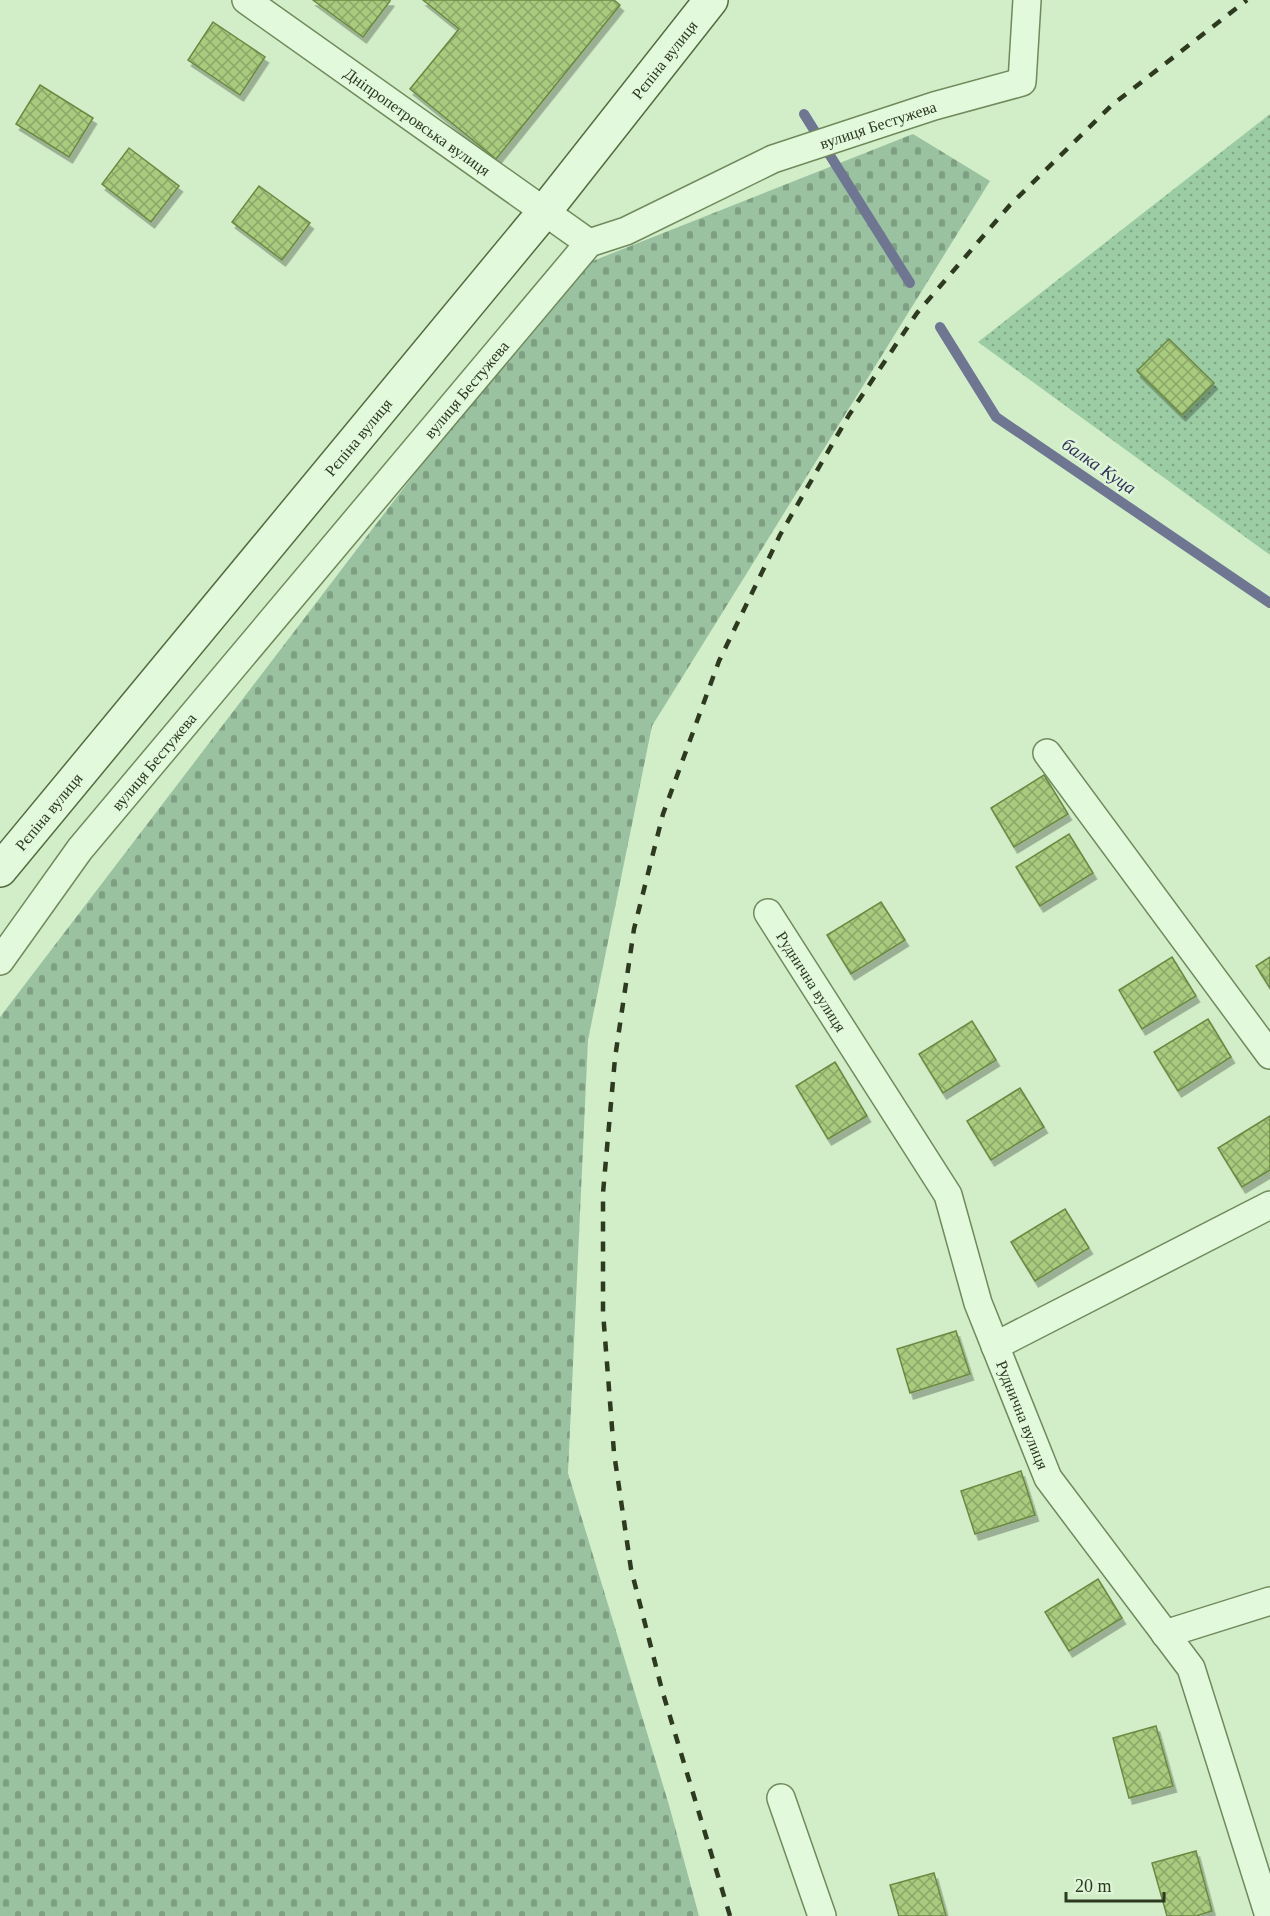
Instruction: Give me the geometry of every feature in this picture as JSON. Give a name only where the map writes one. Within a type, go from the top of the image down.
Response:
[{"type":"street","name":"Дніпропетровська вулиця","points":[[246,0],[589,243]]},
{"type":"street","name":"Рєпіна вулиця","points":[[0,870],[544,212],[711,0]]},
{"type":"street","name":"вулиця Бестужева","points":[[0,961],[80,849],[589,243],[626,231],[773,159],[934,106],[1023,82],[1027,0]]},
{"type":"street","points":[[1047,753],[1270,1055]]},
{"type":"street","name":"Руднична вулиця","points":[[768,913],[948,1195],[978,1303],[1047,1478],[1191,1668],[1269,1916]]},
{"type":"street","points":[[995,1346],[1270,1205]]},
{"type":"street","points":[[1165,1634],[1270,1601]]},
{"type":"street","points":[[781,1798],[822,1916]]},
{"type":"green space","points":[[1270,114],[1270,555],[978,342]]},
{"type":"green space","points":[[913,134],[990,181],[652,726],[588,1040],[568,1473],[669,1805],[699,1916],[0,1916],[0,1017],[570,270]]},
{"type":"building","points":[[313,0],[390,0],[390,1],[363,37]]},
{"type":"building","points":[[423,0],[614,0],[620,5],[496,159],[410,89],[459,29]]},
{"type":"building","points":[[213,22],[265,57],[240,95],[188,60]]},
{"type":"building","points":[[40,85],[93,118],[69,157],[16,124]]},
{"type":"building","points":[[129,148],[179,186],[151,222],[102,184]]},
{"type":"building","points":[[259,186],[310,223],[282,260],[232,222]]},
{"type":"building","points":[[1169,339],[1214,383],[1182,415],[1137,371]]},
{"type":"building","points":[[1044,775],[1068,814],[1014,847],[991,808]]},
{"type":"building","points":[[1069,834],[1093,873],[1040,906],[1016,867]]},
{"type":"building","points":[[881,902],[905,940],[851,974],[827,935]]},
{"type":"building","points":[[1172,957],[1196,996],[1142,1029],[1119,990]]},
{"type":"building","points":[[1270,957],[1270,988],[1256,966]]},
{"type":"building","points":[[1208,1019],[1231,1057],[1178,1091],[1154,1052]]},
{"type":"building","points":[[972,1021],[996,1060],[943,1093],[919,1054]]},
{"type":"building","points":[[835,1062],[867,1116],[828,1139],[796,1086]]},
{"type":"building","points":[[1020,1088],[1044,1127],[991,1160],[967,1121]]},
{"type":"building","points":[[1270,1116],[1270,1170],[1242,1187],[1218,1148]]},
{"type":"building","points":[[1065,1209],[1089,1248],[1035,1281],[1011,1242]]},
{"type":"building","points":[[956,1331],[970,1374],[910,1393],[897,1349]]},
{"type":"building","points":[[1021,1471],[1035,1515],[975,1534],[961,1491]]},
{"type":"building","points":[[1098,1579],[1122,1618],[1069,1651],[1045,1612]]},
{"type":"building","points":[[1156,1726],[1173,1786],[1129,1798],[1113,1738]]},
{"type":"building","points":[[1196,1851],[1212,1911],[1196,1916],[1167,1916],[1152,1863]]},
{"type":"building","points":[[934,1873],[946,1916],[899,1916],[890,1885]]},
{"type":"waterway","name":"балка Куца","points":[[804,114],[910,283]]},
{"type":"waterway","name":"балка Куца","points":[[940,327],[996,417],[1270,603]]},
{"type":"railway","points":[[730,1916],[662,1690],[631,1569],[614,1453],[603,1312],[603,1193],[615,1058],[634,929],[663,814],[719,661],[780,535],[849,415],[917,313],[1010,205],[1112,105],[1247,0]]}]
